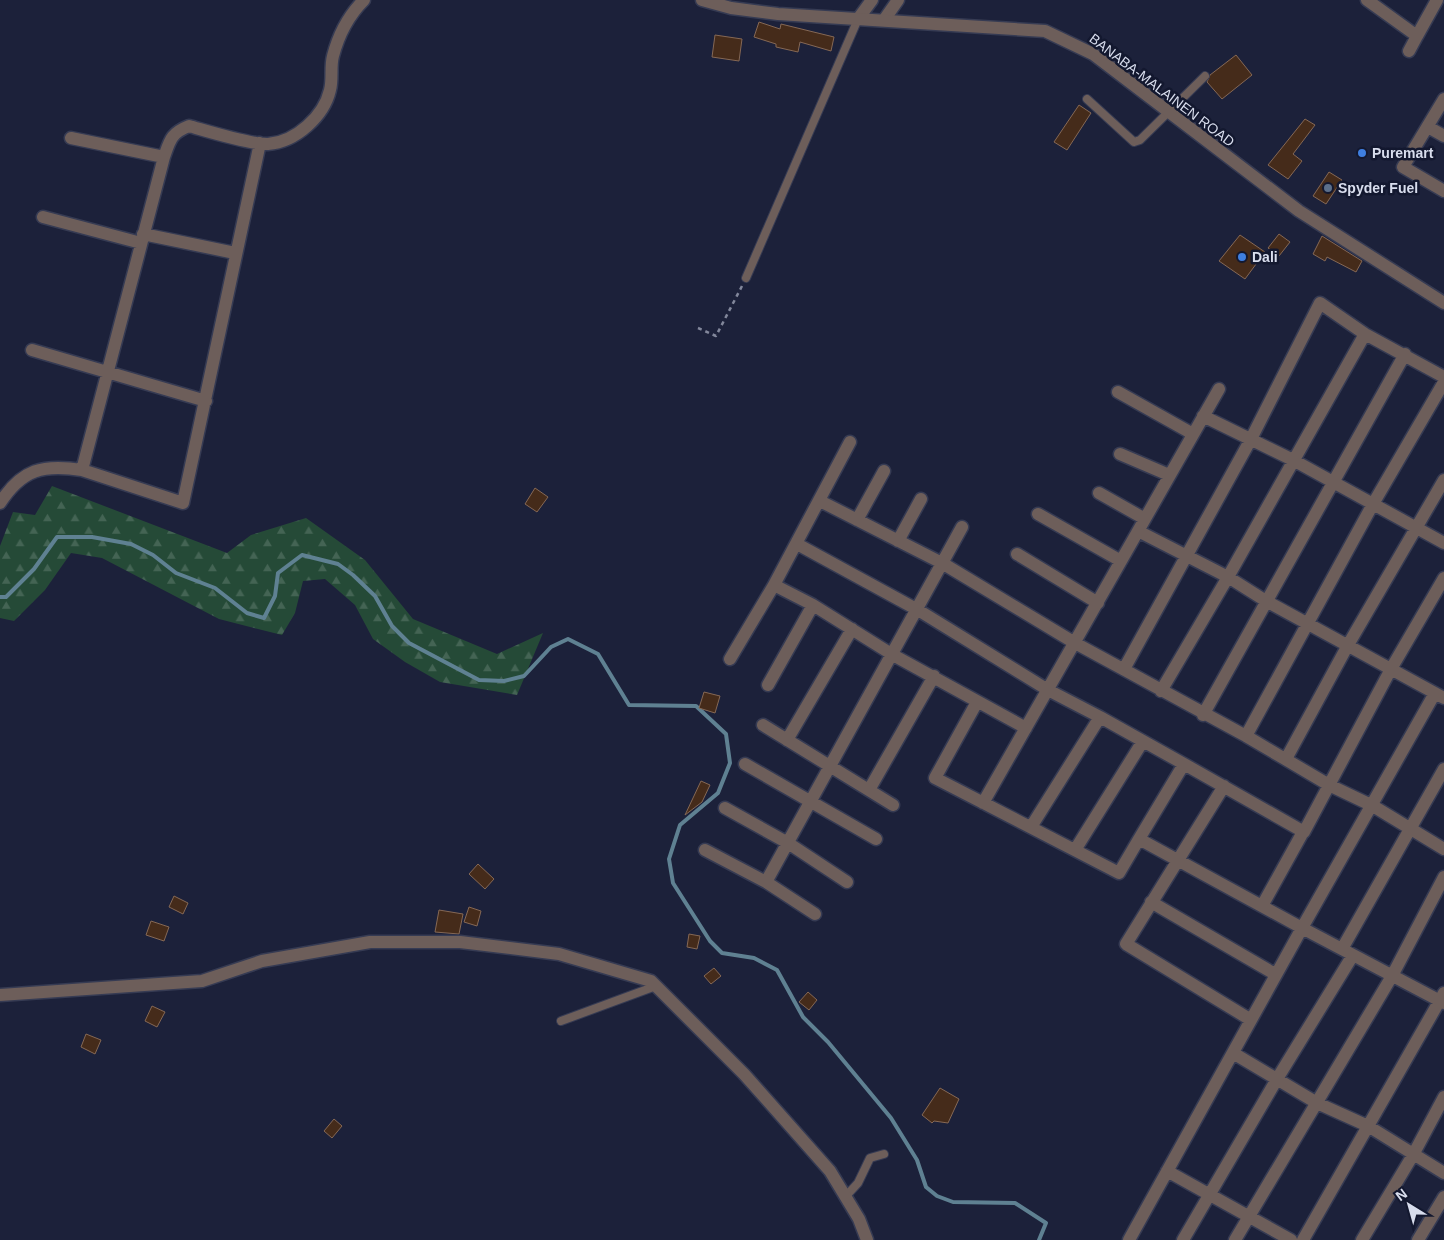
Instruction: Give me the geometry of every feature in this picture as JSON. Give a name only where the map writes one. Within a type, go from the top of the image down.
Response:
[{"type":"street","points":[[82,470],[142,238],[171,138],[178,131],[189,126],[260,143],[282,141],[298,132],[314,120],[325,107],[331,88],[332,58],[338,38],[353,11],[364,0]]},
{"type":"street","name":"BANABA-MALAINEN ROAD","points":[[702,0],[731,8],[858,19],[1045,31],[1093,54],[1166,112],[1299,211],[1444,303]]},
{"type":"street","points":[[858,19],[872,0]]},
{"type":"street","points":[[884,20],[898,0]]},
{"type":"street","points":[[1367,0],[1418,36]]},
{"type":"street","points":[[1409,51],[1437,0]]},
{"type":"street","points":[[1444,100],[1403,167],[1444,191]]},
{"type":"street","points":[[1428,127],[1444,136]]},
{"type":"street","points":[[71,138],[164,157]]},
{"type":"street","points":[[0,503],[22,476],[44,467],[63,467],[82,470],[183,503],[260,143]]},
{"type":"street","points":[[43,217],[142,238],[235,253]]},
{"type":"street","points":[[1124,669],[1251,439],[1320,303],[1365,334],[1444,377]]},
{"type":"street","points":[[1161,691],[1228,577],[1365,334]]},
{"type":"street","points":[[32,350],[206,401]]},
{"type":"street","points":[[1203,715],[1404,354]]},
{"type":"street","points":[[1246,736],[1373,504],[1444,382]]},
{"type":"street","points":[[983,803],[1219,389]]},
{"type":"street","points":[[1118,392],[1193,434]]},
{"type":"street","points":[[1203,416],[1293,460],[1444,543]]},
{"type":"street","points":[[730,659],[774,586],[850,442]]},
{"type":"street","points":[[1120,454],[1169,475]]},
{"type":"street","points":[[857,520],[884,471]]},
{"type":"street","points":[[1286,759],[1348,645],[1418,528],[1444,480]]},
{"type":"street","points":[[1099,493],[1186,557],[1228,577],[1266,601],[1440,695],[1275,974],[1129,1240]]},
{"type":"street","points":[[898,541],[921,499]]},
{"type":"street","points":[[820,501],[942,563],[1075,643],[1203,715],[1246,736],[1329,785],[1373,806],[1444,849]]},
{"type":"street","points":[[1038,514],[1121,561]]},
{"type":"street","points":[[766,882],[918,610],[962,527]]},
{"type":"street","points":[[797,544],[918,610],[1048,690],[1224,786],[1303,832]]},
{"type":"street","points":[[1017,554],[1098,603]]},
{"type":"street","points":[[1262,906],[1391,669],[1444,578]]},
{"type":"street","points":[[774,586],[814,606],[893,655],[1026,728]]},
{"type":"street","points":[[768,684],[814,606]]},
{"type":"street","points":[[787,740],[852,629]]},
{"type":"street","points":[[869,790],[934,676]]},
{"type":"street","points":[[977,702],[935,778],[1119,873],[1184,764]]},
{"type":"street","points":[[1031,827],[1100,717]]},
{"type":"street","points":[[763,725],[894,805]]},
{"type":"street","points":[[1075,850],[1143,741]]},
{"type":"street","points":[[745,764],[876,839]]},
{"type":"street","points":[[1183,1240],[1347,952],[1410,828],[1444,769]]},
{"type":"street","points":[[1224,786],[1126,944],[1251,1020]]},
{"type":"street","points":[[725,808],[788,843],[847,882]]},
{"type":"street","points":[[1139,839],[1392,976],[1443,999],[1303,1240]]},
{"type":"street","points":[[705,850],[766,882],[815,914]]},
{"type":"street","points":[[1235,1240],[1392,976],[1444,876]]},
{"type":"street","points":[[1151,902],[1275,974]]},
{"type":"street","points":[[0,995],[202,981],[262,961],[370,942],[460,942],[559,954],[651,981],[750,1082],[830,1171],[859,1219],[868,1240]]},
{"type":"street","points":[[1232,1053],[1317,1103],[1368,1126],[1444,1173]]},
{"type":"street","points":[[1362,1240],[1413,1155],[1444,1097]]},
{"type":"street","points":[[1167,1171],[1291,1240]]},
{"type":"street","points":[[1418,1240],[1444,1197]]},
{"type":"lane","points":[[746,278],[858,19]]},
{"type":"lane","points":[[1087,99],[1134,142],[1140,140],[1166,112],[1205,76]]},
{"type":"lane","points":[[561,1021],[656,986]]},
{"type":"lane","points":[[846,1196],[858,1183],[870,1158],[884,1154]]},
{"type":"path","points":[[698,328],[716,336],[746,278]]},
{"type":"green space","points":[[52,486],[227,553],[251,535],[306,518],[365,560],[413,619],[497,654],[543,633],[517,695],[440,682],[405,662],[373,639],[355,605],[325,579],[303,581],[295,613],[282,635],[219,619],[102,558],[71,553],[45,590],[14,621],[0,618],[0,546],[13,512],[35,515]]},
{"type":"building","points":[[759,22],[780,29],[781,24],[834,37],[831,51],[800,42],[798,52],[776,47],[776,44],[754,37]]},
{"type":"building","points":[[715,35],[742,39],[739,61],[712,57]]},
{"type":"building","points":[[1236,55],[1252,75],[1222,99],[1207,82],[1210,75]]},
{"type":"building","points":[[1079,105],[1091,113],[1067,150],[1054,142]]},
{"type":"building","points":[[1305,119],[1315,125],[1293,154],[1302,161],[1288,179],[1268,165]]},
{"type":"building","name":"Spyder Fuel","points":[[1329,172],[1342,180],[1326,204],[1313,196]]},
{"type":"building","points":[[1279,234],[1290,242],[1279,256],[1268,248]]},
{"type":"building","name":"Dali","points":[[1240,235],[1265,252],[1245,279],[1219,261]]},
{"type":"building","points":[[1322,236],[1362,261],[1356,272],[1327,257],[1325,261],[1313,254]]},
{"type":"building","points":[[535,488],[548,497],[537,512],[525,504]]},
{"type":"building","points":[[704,692],[720,696],[715,713],[699,708]]},
{"type":"building","points":[[701,781],[710,785],[702,802],[685,815]]},
{"type":"building","points":[[478,864],[494,879],[485,889],[469,874]]},
{"type":"building","points":[[174,896],[188,903],[183,914],[169,907]]},
{"type":"building","points":[[469,907],[481,911],[477,926],[464,922]]},
{"type":"building","points":[[439,910],[463,914],[459,934],[435,932]]},
{"type":"building","points":[[151,921],[169,927],[164,941],[146,935]]},
{"type":"building","points":[[689,934],[700,936],[697,949],[687,947]]},
{"type":"building","points":[[714,968],[721,976],[711,984],[704,976]]},
{"type":"building","points":[[808,992],[817,1000],[809,1010],[799,1002]]},
{"type":"building","points":[[152,1006],[165,1012],[157,1027],[145,1021]]},
{"type":"building","points":[[86,1034],[101,1040],[95,1054],[81,1047]]},
{"type":"building","points":[[940,1088],[959,1099],[948,1123],[934,1121],[932,1123],[922,1115]]},
{"type":"building","points":[[334,1119],[342,1126],[332,1138],[324,1131]]},
{"type":"waterway","points":[[0,597],[6,597],[34,569],[57,537],[92,537],[131,544],[153,555],[176,573],[215,588],[247,613],[264,618],[275,596],[278,573],[302,555],[338,564],[375,596],[392,626],[409,643],[479,680],[504,681],[524,676],[551,647],[568,639],[598,654],[629,705],[696,706],[726,734],[730,763],[718,793],[680,825],[669,859],[673,883],[710,941],[722,953],[754,958],[777,970],[803,1017],[828,1042],[891,1118],[917,1160],[926,1187],[937,1196],[953,1202],[1015,1203],[1046,1223],[1039,1240]]},
{"type":"place","name":"Puremart","points":[[1362,153]]},
{"type":"place","name":"Spyder Fuel","points":[[1328,188]]},
{"type":"place","name":"Dali","points":[[1242,257]]}]
